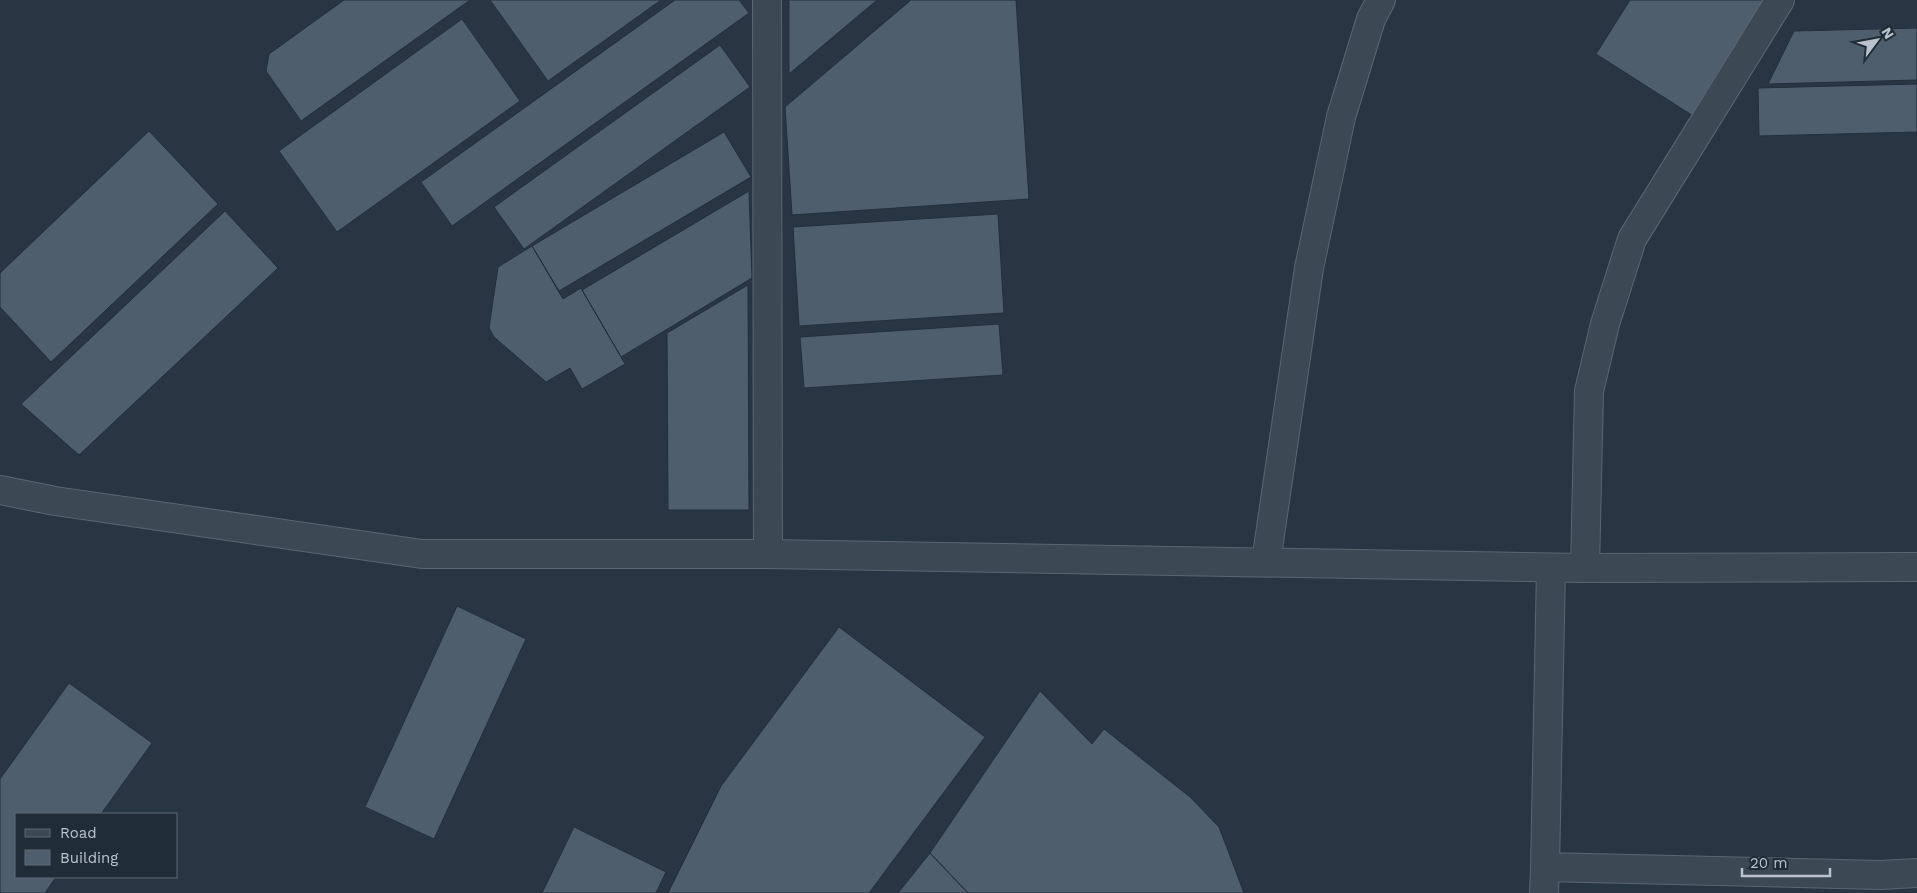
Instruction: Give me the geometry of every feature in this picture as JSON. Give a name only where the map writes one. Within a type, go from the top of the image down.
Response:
[{"type":"street","points":[[767,0],[768,554]]},
{"type":"street","points":[[1266,562],[1309,268],[1341,117],[1371,19],[1381,0]]},
{"type":"street","points":[[1585,568],[1589,391],[1605,324],[1632,239],[1780,0]]},
{"type":"street","points":[[0,490],[55,502],[422,554],[768,554],[1551,568],[1917,567]]},
{"type":"street","points":[[1551,568],[1544,880],[1840,883],[1880,875],[1917,873]]},
{"type":"building","points":[[344,0],[470,0],[301,121],[266,71],[269,54]]},
{"type":"building","points":[[490,0],[661,0],[548,81]]},
{"type":"building","points":[[675,0],[739,0],[749,13],[452,226],[421,182]]},
{"type":"building","points":[[789,0],[877,0],[789,74]]},
{"type":"building","points":[[911,0],[1016,0],[1029,199],[792,215],[785,107]]},
{"type":"building","points":[[1630,0],[1773,0],[1698,119],[1596,54]]},
{"type":"building","points":[[462,19],[520,101],[337,232],[279,151]]},
{"type":"building","points":[[1917,28],[1917,80],[1768,84],[1794,31]]},
{"type":"building","points":[[720,45],[750,87],[524,249],[494,207]]},
{"type":"building","points":[[1917,84],[1917,132],[1759,136],[1758,88]]},
{"type":"building","points":[[149,131],[218,204],[51,362],[0,307],[0,273]]},
{"type":"building","points":[[724,132],[751,177],[559,291],[532,246]]},
{"type":"building","points":[[749,191],[752,278],[621,357],[582,290]]},
{"type":"building","points":[[225,211],[278,268],[79,455],[21,404]]},
{"type":"building","points":[[998,214],[1004,313],[799,326],[793,227]]},
{"type":"building","points":[[532,246],[563,299],[581,288],[625,364],[582,389],[570,368],[546,382],[494,337],[489,328],[498,267]]},
{"type":"building","points":[[748,285],[749,510],[668,510],[667,333]]},
{"type":"building","points":[[999,324],[1003,375],[804,388],[800,337]]},
{"type":"building","points":[[457,606],[526,639],[434,839],[365,807]]},
{"type":"building","points":[[839,627],[985,737],[869,893],[668,893],[721,786]]},
{"type":"building","points":[[69,683],[152,743],[102,813],[15,813],[15,878],[55,878],[45,893],[0,893],[0,779]]},
{"type":"building","points":[[1040,691],[1092,744],[1104,729],[1190,797],[1219,827],[1244,893],[968,893],[930,853]]},
{"type":"building","points":[[574,827],[666,872],[656,893],[542,893]]},
{"type":"building","points":[[930,853],[968,893],[898,893]]}]
